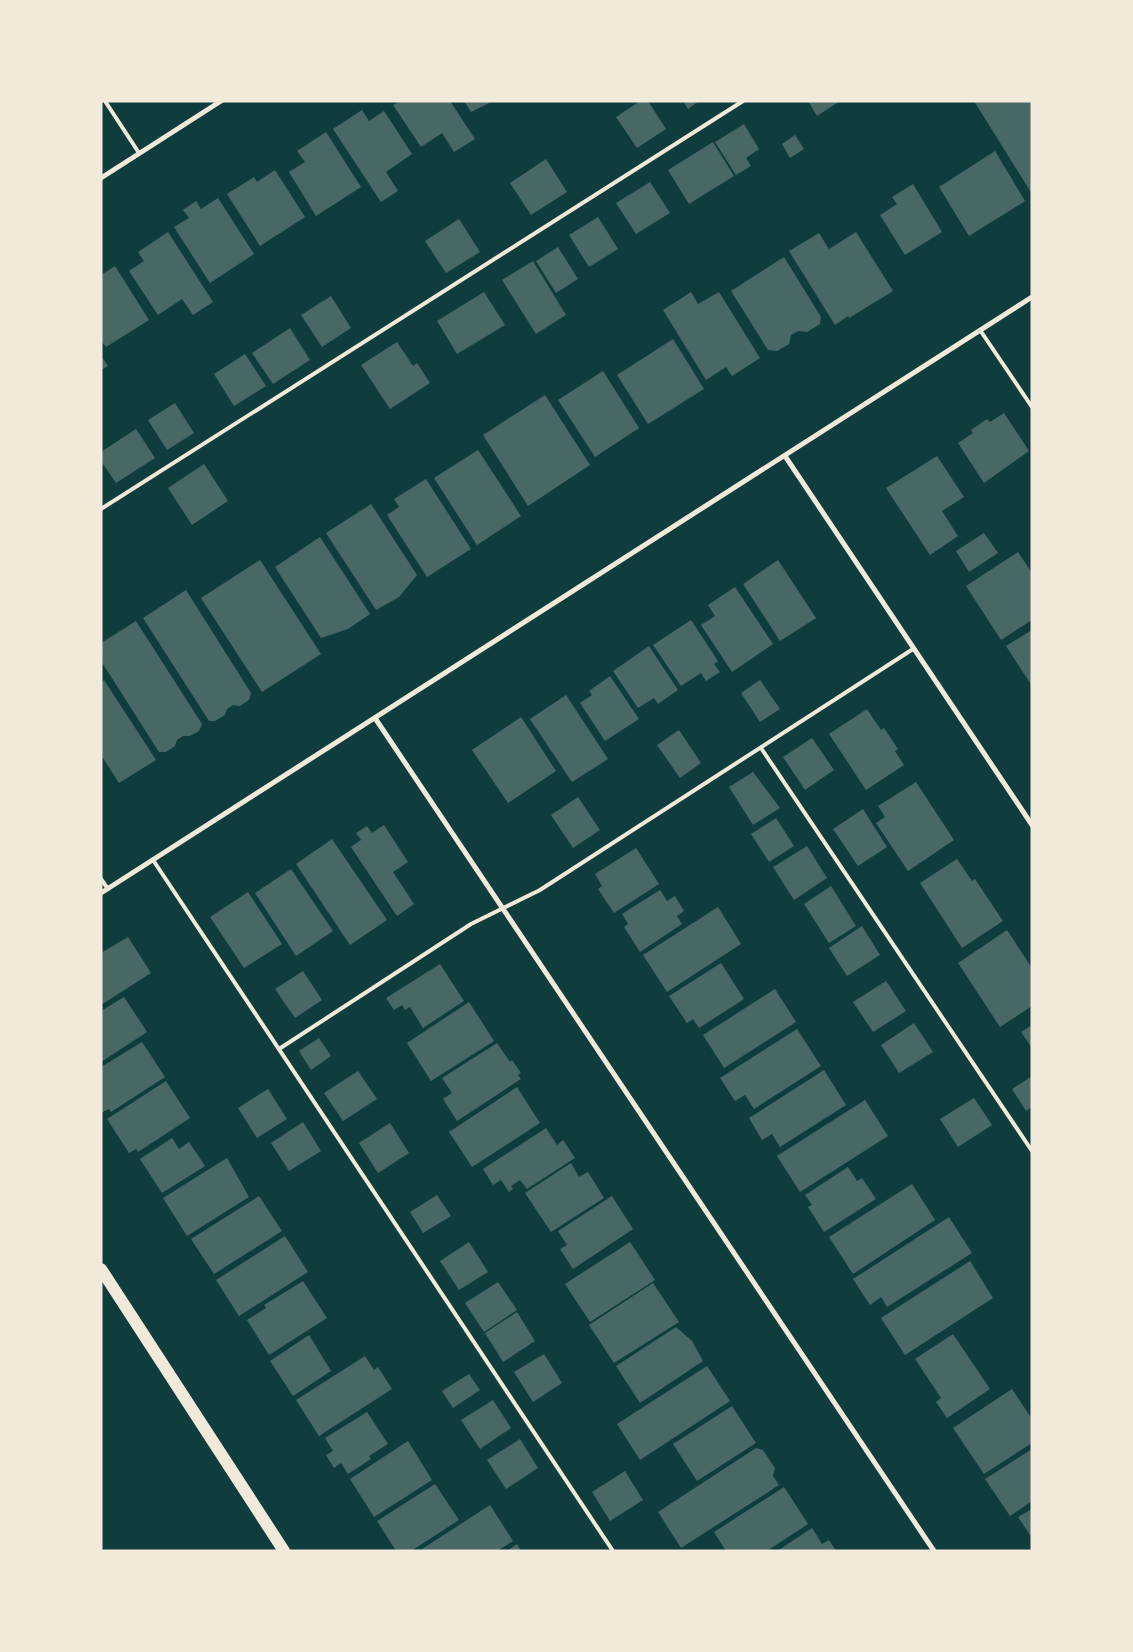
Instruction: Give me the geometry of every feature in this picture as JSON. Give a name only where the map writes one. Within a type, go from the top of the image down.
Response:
[{"type":"main road","points":[[101,1269],[284,1551]]},
{"type":"street","points":[[101,178],[221,101]]},
{"type":"street","points":[[101,893],[1032,297]]},
{"type":"street","points":[[785,456],[1032,824]]},
{"type":"street","points":[[375,718],[934,1551]]},
{"type":"lane","points":[[105,101],[140,153]]},
{"type":"lane","points":[[101,509],[743,101]]},
{"type":"lane","points":[[980,330],[1032,407]]},
{"type":"lane","points":[[279,1049],[471,924],[540,890],[913,649]]},
{"type":"lane","points":[[761,748],[1032,1151]]},
{"type":"lane","points":[[153,860],[612,1551]]},
{"type":"lane","points":[[101,879],[108,889]]},
{"type":"building","points":[[400,101],[450,101],[475,139],[454,152],[442,133],[421,147],[393,105]]},
{"type":"building","points":[[464,101],[493,101],[471,112]]},
{"type":"building","points":[[640,101],[648,101],[666,129],[637,148],[616,117]]},
{"type":"building","points":[[683,101],[699,101],[688,109]]},
{"type":"building","points":[[808,101],[840,101],[817,116]]},
{"type":"building","points":[[974,101],[1030,101],[1032,105],[1032,194]]},
{"type":"building","points":[[362,110],[369,121],[384,111],[412,154],[386,172],[398,191],[381,202],[333,129]]},
{"type":"building","points":[[744,124],[759,149],[746,158],[751,166],[736,175],[715,142]]},
{"type":"building","points":[[326,132],[361,187],[316,216],[289,172],[305,162],[297,151]]},
{"type":"building","points":[[795,135],[804,149],[790,158],[782,144]]},
{"type":"building","points":[[713,142],[734,176],[689,204],[668,170]]},
{"type":"building","points":[[995,151],[1025,201],[969,236],[939,187]]},
{"type":"building","points":[[546,159],[567,192],[531,215],[510,183]]},
{"type":"building","points":[[275,170],[305,217],[260,246],[227,194],[254,177],[257,182]]},
{"type":"building","points":[[650,182],[670,213],[636,234],[616,203]]},
{"type":"building","points":[[913,184],[942,232],[905,255],[880,215],[897,204],[892,197]]},
{"type":"building","points":[[218,198],[254,254],[210,283],[174,227],[189,218],[183,210],[196,201],[201,209]]},
{"type":"building","points":[[598,217],[618,249],[589,267],[569,235]]},
{"type":"building","points":[[459,219],[480,252],[446,273],[425,241]]},
{"type":"building","points":[[168,232],[213,302],[193,315],[182,299],[158,315],[129,271],[144,261],[138,252]]},
{"type":"building","points":[[856,232],[893,291],[835,325],[789,251],[819,233],[829,249]]},
{"type":"building","points":[[558,247],[578,279],[556,293],[536,261]]},
{"type":"building","points":[[784,257],[821,317],[820,324],[807,332],[798,331],[791,335],[789,344],[777,351],[768,350],[731,291]]},
{"type":"building","points":[[533,261],[566,315],[536,334],[502,280]]},
{"type":"building","points":[[115,266],[149,320],[106,347],[101,341],[101,275]]},
{"type":"building","points":[[484,292],[505,325],[457,354],[437,321]]},
{"type":"building","points":[[691,292],[698,304],[719,292],[760,358],[732,376],[726,367],[706,380],[663,310]]},
{"type":"building","points":[[331,296],[351,328],[322,347],[301,315]]},
{"type":"building","points":[[290,328],[310,360],[273,384],[252,353]]},
{"type":"building","points":[[673,339],[704,389],[648,424],[617,375]]},
{"type":"building","points":[[397,342],[413,366],[417,363],[430,383],[390,409],[361,365]]},
{"type":"building","points":[[245,354],[266,386],[234,406],[214,374]]},
{"type":"building","points":[[101,356],[108,366],[101,370]]},
{"type":"building","points":[[603,371],[639,428],[595,457],[558,400]]},
{"type":"building","points":[[545,395],[590,465],[528,506],[483,435]]},
{"type":"building","points":[[175,403],[194,433],[167,450],[148,420]]},
{"type":"building","points":[[1004,413],[1029,451],[984,483],[958,443],[973,433],[971,430],[987,419],[990,422]]},
{"type":"building","points":[[136,429],[155,458],[116,483],[101,461],[101,452]]},
{"type":"building","points":[[478,450],[521,516],[477,545],[434,478]]},
{"type":"building","points":[[937,456],[964,497],[942,511],[958,536],[930,555],[886,488]]},
{"type":"building","points":[[204,464],[228,501],[192,525],[168,488]]},
{"type":"building","points":[[426,479],[471,549],[427,577],[387,515],[399,507],[394,499]]},
{"type":"building","points":[[371,504],[417,575],[399,597],[376,610],[326,533]]},
{"type":"building","points":[[984,533],[998,553],[969,572],[956,551]]},
{"type":"building","points":[[320,537],[370,614],[348,629],[321,638],[275,567]]},
{"type":"building","points":[[1018,552],[1032,573],[1032,620],[1001,640],[966,586]]},
{"type":"building","points":[[260,560],[321,654],[262,692],[201,598]]},
{"type":"building","points":[[778,560],[816,618],[780,641],[743,584]]},
{"type":"building","points":[[735,587],[773,644],[732,672],[701,625],[715,616],[708,605]]},
{"type":"building","points":[[186,590],[251,693],[249,700],[240,706],[233,705],[227,709],[225,715],[215,721],[209,721],[143,618]]},
{"type":"building","points":[[691,620],[718,661],[714,664],[720,672],[706,681],[701,673],[681,686],[653,645]]},
{"type":"building","points":[[136,621],[202,724],[199,731],[190,736],[183,736],[177,740],[175,746],[166,752],[159,752],[101,661],[101,643]]},
{"type":"building","points":[[1032,630],[1032,686],[1006,646]]},
{"type":"building","points":[[649,646],[678,690],[658,704],[654,698],[638,708],[613,671]]},
{"type":"building","points":[[610,676],[639,719],[605,741],[580,703],[592,695],[589,691]]},
{"type":"building","points":[[104,680],[156,760],[119,783],[101,755],[101,682]]},
{"type":"building","points":[[760,680],[780,709],[760,722],[741,693]]},
{"type":"building","points":[[566,695],[608,759],[572,782],[530,719]]},
{"type":"building","points":[[867,709],[881,730],[884,728],[898,749],[895,751],[904,765],[866,790],[829,734]]},
{"type":"building","points":[[521,717],[556,771],[508,803],[472,750]]},
{"type":"building","points":[[679,730],[701,763],[680,778],[657,745]]},
{"type":"building","points":[[812,738],[834,770],[805,790],[783,757]]},
{"type":"building","points":[[753,772],[780,808],[753,825],[729,787]]},
{"type":"building","points":[[916,782],[954,840],[908,871],[876,823],[885,817],[878,806]]},
{"type":"building","points":[[578,797],[600,830],[573,848],[551,815]]},
{"type":"building","points":[[863,809],[887,847],[858,866],[833,829]]},
{"type":"building","points":[[776,818],[794,846],[769,862],[751,834]]},
{"type":"building","points":[[384,825],[408,862],[393,872],[414,904],[397,916],[351,847],[361,840],[356,833],[367,826],[372,833]]},
{"type":"building","points":[[332,839],[387,920],[350,945],[296,864]]},
{"type":"building","points":[[807,846],[827,878],[794,900],[773,867]]},
{"type":"building","points":[[636,848],[659,884],[614,913],[598,889],[602,886],[595,874]]},
{"type":"building","points":[[957,859],[972,881],[975,879],[1003,921],[962,948],[920,883]]},
{"type":"building","points":[[291,869],[333,931],[296,956],[255,893]]},
{"type":"building","points":[[831,886],[856,926],[829,943],[804,904]]},
{"type":"building","points":[[660,890],[667,901],[675,896],[684,911],[677,916],[682,924],[640,952],[624,927],[628,924],[622,914]]},
{"type":"building","points":[[248,892],[282,944],[244,968],[210,917]]},
{"type":"building","points":[[718,907],[741,944],[667,992],[643,955]]},
{"type":"building","points":[[862,926],[880,955],[847,976],[829,948]]},
{"type":"building","points":[[1007,930],[1032,968],[1032,1006],[1000,1027],[958,963]]},
{"type":"building","points":[[128,937],[151,973],[101,1005],[101,953]]},
{"type":"building","points":[[721,963],[744,999],[699,1028],[693,1019],[687,1023],[669,996]]},
{"type":"building","points":[[440,964],[464,1001],[423,1028],[410,1007],[405,1010],[402,1005],[394,1010],[386,998]]},
{"type":"building","points":[[303,971],[322,1000],[295,1018],[275,989]]},
{"type":"building","points":[[886,981],[906,1011],[873,1032],[853,1002]]},
{"type":"building","points":[[775,989],[796,1022],[724,1068],[703,1035]]},
{"type":"building","points":[[124,997],[147,1032],[101,1062],[101,1011]]},
{"type":"building","points":[[469,1002],[494,1041],[431,1081],[407,1043]]},
{"type":"building","points":[[914,1023],[933,1052],[899,1073],[881,1045]]},
{"type":"building","points":[[1032,1025],[1032,1048],[1021,1032]]},
{"type":"building","points":[[797,1029],[821,1066],[754,1109],[745,1095],[735,1101],[720,1078]]},
{"type":"building","points":[[319,1038],[331,1056],[311,1070],[299,1051]]},
{"type":"building","points":[[142,1042],[165,1077],[111,1112],[109,1109],[101,1113],[101,1067]]},
{"type":"building","points":[[497,1043],[510,1062],[512,1060],[521,1073],[518,1075],[521,1079],[457,1121],[443,1099],[452,1093],[442,1078]]},
{"type":"building","points":[[824,1070],[846,1105],[780,1147],[772,1134],[762,1140],[749,1118]]},
{"type":"building","points":[[358,1071],[377,1099],[343,1121],[324,1093]]},
{"type":"building","points":[[1032,1076],[1032,1107],[1026,1111],[1012,1089]]},
{"type":"building","points":[[166,1081],[190,1118],[138,1152],[136,1149],[129,1153],[107,1119]]},
{"type":"building","points":[[517,1087],[540,1123],[472,1167],[449,1132]]},
{"type":"building","points":[[268,1089],[287,1119],[257,1138],[238,1108]]},
{"type":"building","points":[[974,1098],[992,1125],[958,1147],[940,1119]]},
{"type":"building","points":[[865,1100],[888,1136],[800,1192],[777,1156]]},
{"type":"building","points":[[303,1122],[321,1151],[289,1171],[271,1143]]},
{"type":"building","points":[[390,1123],[409,1153],[378,1173],[359,1143]]},
{"type":"building","points":[[546,1128],[557,1145],[563,1140],[575,1158],[527,1189],[520,1180],[511,1186],[513,1189],[509,1192],[501,1180],[493,1185],[483,1169]]},
{"type":"building","points":[[172,1138],[179,1149],[189,1142],[205,1166],[162,1193],[140,1159]]},
{"type":"building","points":[[227,1158],[249,1197],[187,1236],[163,1198]]},
{"type":"building","points":[[571,1163],[579,1177],[588,1172],[604,1198],[551,1232],[525,1193]]},
{"type":"building","points":[[848,1167],[857,1181],[862,1178],[876,1199],[824,1232],[808,1207],[812,1205],[805,1195]]},
{"type":"building","points":[[912,1184],[935,1220],[853,1274],[829,1237]]},
{"type":"building","points":[[437,1195],[451,1216],[423,1233],[410,1212]]},
{"type":"building","points":[[259,1196],[282,1231],[214,1274],[191,1239]]},
{"type":"building","points":[[612,1196],[633,1229],[573,1269],[560,1249],[567,1245],[558,1231]]},
{"type":"building","points":[[949,1217],[972,1253],[887,1307],[881,1297],[870,1305],[853,1279]]},
{"type":"building","points":[[285,1236],[308,1272],[239,1316],[216,1280]]},
{"type":"building","points":[[469,1242],[488,1272],[459,1290],[440,1261]]},
{"type":"building","points":[[630,1242],[655,1280],[590,1322],[565,1284]]},
{"type":"building","points":[[970,1261],[993,1298],[905,1355],[881,1318]]},
{"type":"building","points":[[303,1281],[327,1318],[269,1355],[247,1320],[266,1308],[264,1305]]},
{"type":"building","points":[[498,1282],[517,1310],[484,1332],[465,1303]]},
{"type":"building","points":[[653,1283],[679,1322],[614,1363],[589,1325]]},
{"type":"building","points":[[517,1312],[535,1341],[503,1362],[485,1333]]},
{"type":"building","points":[[676,1327],[692,1341],[703,1361],[640,1403],[616,1366]]},
{"type":"building","points":[[953,1334],[990,1389],[947,1418],[936,1402],[941,1398],[915,1359]]},
{"type":"building","points":[[309,1335],[331,1371],[293,1396],[270,1361]]},
{"type":"building","points":[[544,1354],[562,1383],[533,1402],[514,1372]]},
{"type":"building","points":[[365,1356],[374,1370],[378,1367],[392,1389],[319,1436],[296,1400]]},
{"type":"building","points":[[707,1366],[730,1401],[640,1460],[617,1424]]},
{"type":"building","points":[[469,1374],[480,1390],[453,1408],[442,1391]]},
{"type":"building","points":[[1012,1389],[1032,1419],[1032,1443],[984,1474],[953,1428]]},
{"type":"building","points":[[493,1400],[511,1428],[480,1449],[461,1420]]},
{"type":"building","points":[[732,1406],[756,1443],[697,1481],[673,1444]]},
{"type":"building","points":[[367,1412],[388,1444],[369,1456],[371,1459],[348,1474],[341,1463],[334,1468],[326,1455],[333,1451],[325,1438]]},
{"type":"building","points":[[520,1439],[538,1468],[506,1489],[487,1460]]},
{"type":"building","points":[[408,1441],[432,1480],[374,1517],[350,1479]]},
{"type":"building","points":[[756,1448],[763,1450],[775,1468],[773,1476],[779,1485],[681,1548],[658,1512]]},
{"type":"building","points":[[1032,1449],[1032,1501],[1010,1516],[985,1479]]},
{"type":"building","points":[[625,1471],[643,1500],[610,1521],[592,1492]]},
{"type":"building","points":[[435,1484],[459,1520],[411,1551],[396,1551],[377,1521]]},
{"type":"building","points":[[784,1487],[808,1524],[767,1551],[726,1551],[714,1532]]},
{"type":"building","points":[[490,1505],[513,1541],[497,1551],[419,1551]]},
{"type":"building","points":[[1032,1509],[1032,1538],[1018,1517]]},
{"type":"building","points":[[812,1528],[822,1544],[829,1540],[836,1551],[777,1551]]},
{"type":"building","points":[[517,1544],[521,1551],[507,1551]]}]
